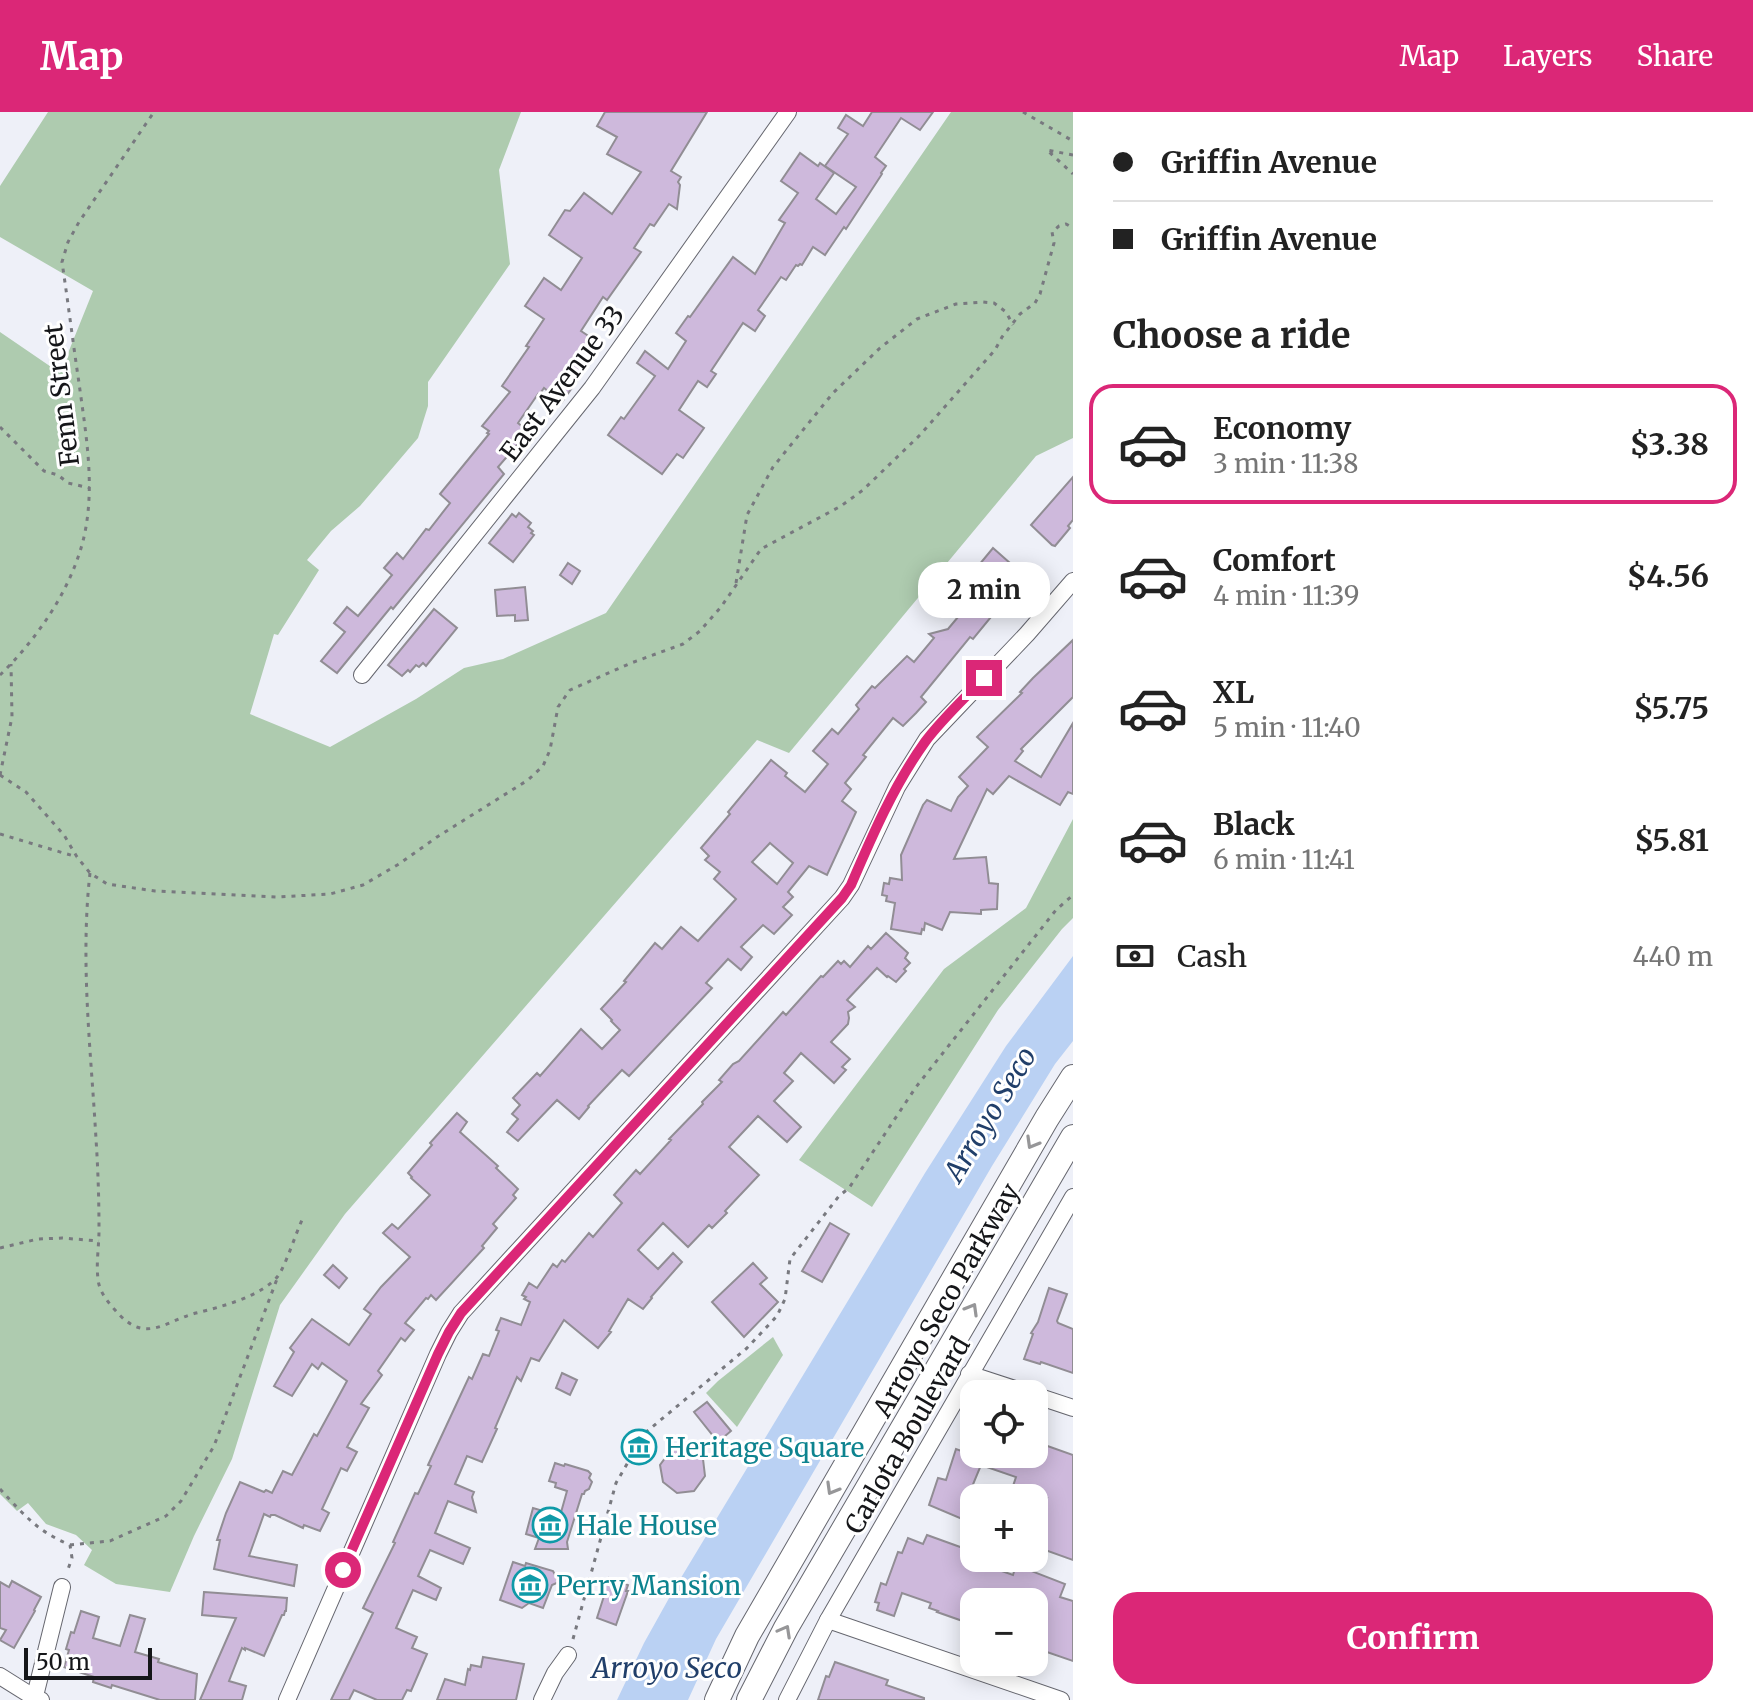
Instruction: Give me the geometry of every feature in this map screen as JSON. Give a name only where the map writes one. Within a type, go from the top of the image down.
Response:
[{"type":"highway","name":"Arroyo Seco Parkway","points":[[717,1700],[747,1636],[1073,1077]]},
{"type":"highway","name":"Arroyo Seco Parkway","points":[[749,1700],[794,1614],[1073,1137]]},
{"type":"street","name":"East Avenue 33","points":[[362,675],[592,388],[788,112]]},
{"type":"street","points":[[287,1700],[438,1354],[461,1313],[842,898],[897,787],[927,739],[1073,581]]},
{"type":"street","name":"Carlota Boulevard","points":[[787,1700],[828,1620],[1073,1197]]},
{"type":"street","points":[[969,1374],[987,1380]]},
{"type":"street","points":[[1048,1400],[1073,1408]]},
{"type":"street","points":[[0,1676],[36,1699],[62,1587]]},
{"type":"street","points":[[828,1620],[1061,1700]]},
{"type":"street","points":[[542,1700],[568,1655]]},
{"type":"path","name":"Fenn Street","points":[[0,675],[40,628],[64,593],[83,541],[90,488],[87,443],[62,262],[79,222],[154,112]]},
{"type":"path","points":[[1023,112],[1073,141]]},
{"type":"path","points":[[1073,155],[1047,150],[1073,174]]},
{"type":"path","points":[[11,664],[12,717],[0,775],[26,792],[43,809],[90,873],[107,884],[155,891],[277,897],[330,894],[363,885],[528,780],[543,766],[550,750],[558,707],[570,690],[683,644],[700,631],[721,607],[761,549],[841,506],[863,490],[920,435],[995,350],[1020,314],[1035,303],[1054,243],[1052,232],[1066,224],[1073,228]]},
{"type":"path","points":[[735,585],[747,515],[773,467],[833,393],[880,348],[917,319],[956,304],[994,303],[1006,312],[1013,325]]},
{"type":"path","points":[[0,427],[44,471],[58,475],[68,483],[90,488]]},
{"type":"path","points":[[0,834],[77,857]]},
{"type":"path","points":[[90,873],[86,977],[96,1140],[98,1280],[103,1295],[116,1313],[131,1324],[147,1330],[165,1327],[191,1315],[251,1296],[278,1276]]},
{"type":"path","points":[[568,1655],[616,1483],[645,1433],[747,1348],[777,1316],[785,1299],[790,1259],[839,1196],[849,1188],[916,1087],[1056,910],[1073,895]]},
{"type":"path","points":[[0,1489],[28,1520],[48,1536],[70,1545],[110,1541],[166,1516],[181,1501],[214,1446],[302,1220]]},
{"type":"path","points":[[0,1248],[38,1239],[99,1241]]},
{"type":"path","points":[[62,1587],[71,1563],[70,1545]]},
{"type":"green space","points":[[48,112],[521,112],[499,170],[510,264],[428,382],[428,406],[418,438],[360,506],[331,531],[307,560],[319,570],[278,635],[274,634],[250,714],[330,747],[464,668],[503,659],[606,613],[951,112],[1073,112],[1073,438],[1036,456],[789,753],[757,740],[345,1214],[280,1305],[232,1459],[170,1592],[116,1584],[84,1565],[92,1550],[76,1535],[46,1524],[28,1503],[17,1511],[0,1494],[0,332],[60,373],[93,291],[0,237],[0,186]]},
{"type":"green space","points":[[1073,819],[1073,918],[998,1010],[872,1207],[799,1160],[944,969],[1026,908]]},
{"type":"green space","points":[[773,1337],[783,1355],[737,1427],[706,1393]]},
{"type":"water","name":"Arroyo Seco","points":[[1073,956],[1073,1041],[1055,1064],[992,1166],[716,1639],[688,1700],[617,1700],[673,1591],[925,1173],[1006,1046]]},
{"type":"building","points":[[605,112],[707,112],[671,171],[681,177],[677,209],[669,204],[654,226],[650,224],[634,248],[641,252],[607,300],[603,297],[581,331],[602,345],[562,402],[544,388],[538,394],[518,423],[535,437],[523,451],[517,445],[498,467],[504,474],[337,673],[321,661],[345,632],[334,623],[347,607],[358,616],[392,575],[384,568],[397,553],[403,559],[450,503],[440,494],[489,434],[482,426],[510,392],[502,386],[544,319],[525,306],[544,278],[561,290],[582,258],[549,235],[565,210],[570,211],[584,193],[612,214],[641,172],[607,154],[617,137],[597,126]]},
{"type":"building","points":[[872,112],[933,112],[920,130],[901,118],[875,157],[886,166],[846,229],[844,227],[825,255],[813,247],[802,265],[796,265],[786,280],[781,277],[758,310],[765,316],[755,331],[743,323],[711,371],[716,374],[707,387],[698,381],[679,410],[704,428],[683,458],[677,454],[662,474],[608,435],[621,417],[624,419],[655,376],[637,363],[645,351],[668,369],[686,341],[676,333],[733,257],[755,274],[785,223],[779,220],[798,193],[781,181],[800,153],[834,173],[816,199],[836,214],[856,187],[825,166],[848,134],[838,128],[846,115],[863,126]]},
{"type":"building","points":[[1073,477],[1073,520],[1055,546],[1031,525]]},
{"type":"building","points":[[519,513],[531,523],[528,527],[534,535],[513,562],[489,543],[512,514],[516,517]]},
{"type":"building","points":[[993,548],[1028,579],[973,639],[970,637],[921,697],[926,702],[916,713],[903,726],[893,718],[863,755],[866,757],[845,783],[851,789],[842,801],[856,812],[827,875],[809,866],[788,892],[793,897],[783,907],[792,915],[774,934],[763,925],[741,947],[752,957],[741,970],[728,959],[706,983],[712,988],[629,1076],[622,1070],[579,1119],[557,1100],[518,1141],[507,1132],[518,1119],[512,1114],[520,1105],[513,1098],[537,1073],[540,1076],[581,1029],[602,1049],[620,1030],[601,1009],[655,943],[662,949],[681,927],[698,941],[736,899],[714,879],[720,872],[705,860],[709,856],[701,848],[730,814],[728,812],[771,760],[805,792],[828,764],[813,751],[832,729],[838,734],[859,709],[856,705],[872,686],[875,688],[907,656],[914,662],[934,638],[929,634],[948,629],[968,605],[973,608],[996,580],[979,565]],"holes":[[[770,843],[793,863],[777,884],[752,862]]]},
{"type":"building","points":[[568,563],[580,571],[572,584],[560,575]]},
{"type":"building","points":[[525,587],[528,620],[515,621],[515,615],[497,616],[495,590]]},
{"type":"building","points":[[434,609],[457,628],[426,666],[423,663],[419,667],[416,665],[402,676],[388,665]]},
{"type":"building","points":[[1073,640],[1073,697],[1021,749],[1023,751],[1015,761],[1041,777],[1073,723],[1073,794],[1068,792],[1060,805],[1009,776],[993,794],[987,789],[954,859],[986,857],[989,883],[998,884],[997,909],[981,910],[981,914],[950,912],[942,930],[925,923],[921,934],[891,929],[895,903],[886,901],[887,896],[882,895],[884,883],[889,884],[890,878],[902,880],[901,855],[923,805],[927,800],[951,811],[968,786],[959,777],[988,747],[977,737]]},
{"type":"building","points":[[886,933],[908,953],[905,958],[910,963],[896,982],[877,968],[847,1000],[855,1007],[848,1012],[848,1024],[831,1042],[850,1059],[842,1067],[846,1070],[834,1083],[801,1053],[784,1073],[793,1081],[774,1101],[801,1127],[787,1142],[758,1116],[729,1147],[759,1175],[725,1211],[727,1213],[712,1228],[709,1225],[688,1247],[663,1223],[638,1250],[658,1269],[673,1253],[682,1262],[643,1309],[628,1299],[611,1332],[598,1348],[564,1320],[539,1361],[531,1358],[521,1381],[517,1377],[482,1462],[467,1456],[455,1484],[474,1492],[472,1497],[476,1512],[448,1501],[435,1533],[470,1548],[463,1564],[430,1550],[418,1576],[441,1588],[436,1600],[413,1590],[396,1628],[417,1637],[412,1648],[427,1654],[411,1691],[407,1690],[402,1700],[377,1700],[354,1690],[349,1700],[331,1700],[373,1613],[363,1608],[415,1493],[418,1494],[431,1466],[428,1465],[469,1377],[472,1379],[483,1354],[489,1356],[501,1318],[521,1325],[530,1302],[522,1295],[529,1283],[537,1288],[553,1264],[557,1267],[562,1260],[565,1262],[589,1233],[593,1237],[622,1203],[614,1195],[636,1170],[640,1174],[722,1082],[719,1080],[733,1064],[783,1012],[786,1015],[838,961],[841,964],[844,961],[850,967],[868,946],[871,949]]},
{"type":"building","points":[[457,1113],[467,1122],[460,1132],[518,1189],[513,1195],[516,1198],[493,1224],[497,1228],[482,1246],[484,1248],[436,1300],[431,1295],[426,1298],[405,1323],[414,1330],[405,1341],[401,1338],[378,1371],[382,1375],[361,1404],[369,1408],[347,1447],[357,1452],[347,1471],[341,1468],[322,1509],[329,1513],[320,1531],[264,1514],[249,1556],[297,1565],[294,1586],[214,1569],[220,1540],[217,1540],[240,1482],[272,1493],[283,1471],[292,1475],[347,1381],[322,1363],[318,1369],[312,1364],[292,1396],[274,1386],[294,1352],[290,1348],[312,1319],[349,1345],[371,1314],[364,1309],[410,1257],[383,1233],[392,1224],[398,1229],[430,1195],[408,1173]]},
{"type":"building","points":[[830,1223],[849,1234],[822,1282],[802,1271]]},
{"type":"building","points":[[753,1263],[767,1278],[760,1284],[778,1302],[744,1337],[712,1302]]},
{"type":"building","points":[[333,1265],[347,1278],[339,1288],[324,1275]]},
{"type":"building","points":[[1049,1288],[1067,1294],[1057,1321],[1073,1329],[1073,1373],[1024,1359]]},
{"type":"building","points":[[562,1373],[577,1380],[570,1395],[556,1388]]},
{"type":"building","points":[[707,1402],[731,1431],[718,1442],[694,1412]]},
{"type":"building","points":[[1048,1446],[1073,1455],[1073,1560],[1048,1551],[1048,1484],[1014,1484],[1016,1477],[990,1468],[1048,1468]]},
{"type":"building","points":[[689,1448],[703,1459],[705,1476],[694,1491],[677,1493],[663,1482],[660,1465],[671,1450]]},
{"type":"building","points":[[956,1449],[960,1450],[960,1468],[980,1468],[973,1484],[960,1484],[960,1518],[929,1505],[938,1478],[946,1480]]},
{"type":"building","points":[[555,1463],[588,1471],[592,1482],[582,1494],[567,1542],[568,1549],[535,1549],[539,1538],[526,1534],[533,1508],[560,1516],[567,1491],[549,1481]]},
{"type":"building","points":[[927,1535],[960,1547],[960,1572],[1004,1572],[1013,1575],[1014,1572],[1034,1572],[1065,1584],[1060,1597],[1073,1601],[1073,1661],[1048,1652],[1048,1588],[960,1588],[960,1620],[929,1608],[931,1603],[902,1593],[894,1616],[877,1610],[879,1603],[875,1602],[881,1583],[886,1585],[898,1552],[902,1553],[908,1538],[923,1544]]},
{"type":"building","name":"Perry Mansion","points":[[513,1562],[553,1571],[559,1582],[552,1585],[543,1608],[529,1603],[522,1608],[500,1600]]},
{"type":"building","points":[[609,1578],[628,1585],[616,1625],[597,1618],[604,1596],[601,1595],[604,1584]]},
{"type":"building","points":[[12,1581],[41,1597],[14,1648],[0,1640],[6,1630],[0,1628],[0,1582],[9,1587]]},
{"type":"building","points":[[204,1592],[287,1598],[286,1611],[264,1656],[242,1648],[229,1681],[246,1686],[242,1700],[200,1700],[236,1618],[202,1615]]},
{"type":"building","points":[[81,1611],[99,1617],[93,1638],[120,1646],[130,1615],[145,1619],[135,1652],[197,1674],[195,1700],[160,1700],[112,1685],[111,1688],[93,1682],[94,1677],[64,1667],[71,1632],[74,1633]]},
{"type":"building","points":[[483,1657],[524,1664],[516,1700],[437,1700],[445,1679],[465,1685],[468,1669],[471,1665],[481,1667]]},
{"type":"building","points":[[835,1662],[888,1680],[886,1685],[924,1700],[818,1700],[826,1676],[829,1677]]},
{"type":"place","name":"Heritage Square","points":[[639,1447]]},
{"type":"place","name":"Hale House","points":[[550,1525]]},
{"type":"place","name":"Perry Mansion","points":[[530,1585]]},
{"type":"route","points":[[343,1570],[438,1354],[461,1313],[842,898],[915,757],[927,739],[984,678]]}]
